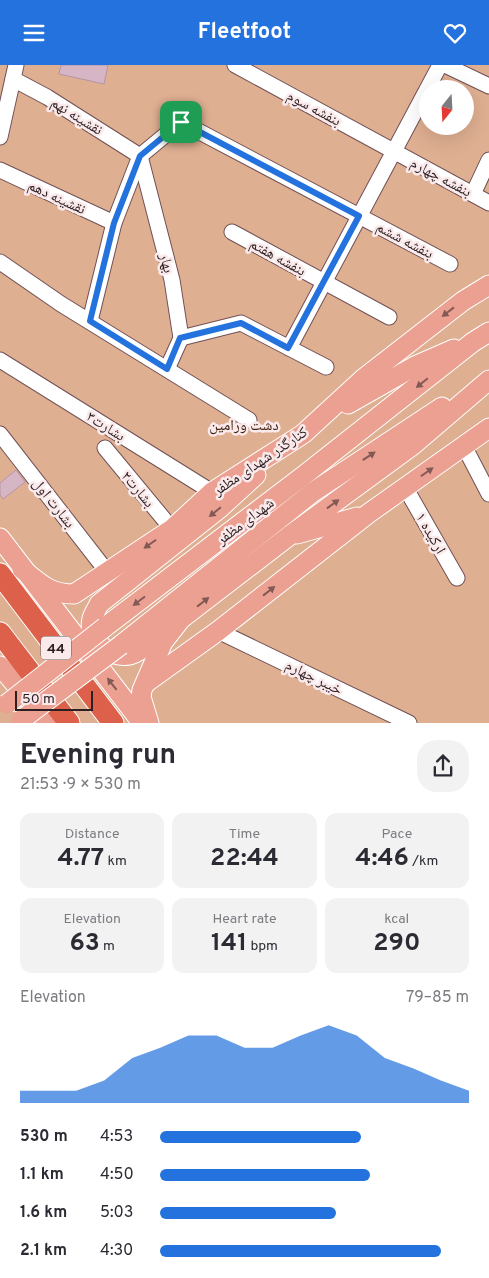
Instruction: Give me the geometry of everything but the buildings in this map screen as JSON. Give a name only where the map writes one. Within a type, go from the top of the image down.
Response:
[{"type":"highway","name":"44","points":[[0,574],[113,723]]},
{"type":"highway","name":"44","points":[[0,633],[69,723]]},
{"type":"main road","name":"کنارگذر شهدای مظفر","points":[[22,569],[48,590],[58,594],[74,594],[172,529],[212,492],[296,439],[373,371],[463,301],[489,285]]},
{"type":"main road","points":[[481,337],[415,366],[357,397],[296,439],[220,508],[99,604],[92,620],[94,638],[101,647],[118,656],[134,654],[289,536],[413,445],[489,380]]},
{"type":"main road","name":"شهدای مظفر","points":[[2,701],[105,627],[341,447],[481,337]]},
{"type":"main road","name":"شهدای مظفر","points":[[24,722],[313,492],[489,377]]},
{"type":"main road","points":[[146,682],[218,631],[369,513],[489,428]]},
{"type":"main road","points":[[289,536],[369,513]]},
{"type":"main road","points":[[0,538],[142,723]]},
{"type":"main road","points":[[149,723],[141,697],[163,642],[181,619]]},
{"type":"main road","points":[[0,666],[48,723]]},
{"type":"main road","points":[[2,701],[6,690],[22,699],[30,711],[24,722]]},
{"type":"street","name":"بنفشه سوم","points":[[235,65],[394,151]]},
{"type":"street","points":[[288,348],[440,65]]},
{"type":"street","points":[[445,65],[489,86]]},
{"type":"street","points":[[0,137],[3,106],[14,72]]},
{"type":"street","name":"نقشینه نهم","points":[[14,72],[47,97],[140,156]]},
{"type":"street","name":"بنفشه ششم","points":[[140,156],[181,122],[450,264]]},
{"type":"street","name":"بنفشه چهارم","points":[[394,151],[489,203]]},
{"type":"street","points":[[90,321],[114,223],[140,156]]},
{"type":"street","name":"بهار","points":[[140,156],[172,280],[180,338]]},
{"type":"street","points":[[473,194],[489,161]]},
{"type":"street","name":"نقشینه دهم","points":[[0,170],[114,223]]},
{"type":"street","name":"بنفشه هفتم","points":[[232,232],[389,317]]},
{"type":"street","points":[[0,262],[248,420]]},
{"type":"street","points":[[167,369],[180,338],[241,323],[326,367]]},
{"type":"street","name":"بشارت۳","points":[[0,360],[212,492]]},
{"type":"street","name":"بشارت اول","points":[[0,434],[108,573]]},
{"type":"street","points":[[464,446],[489,494]]},
{"type":"street","name":"بشارت۲","points":[[105,448],[172,529]]},
{"type":"street","name":"ارکیده ۱","points":[[405,487],[457,578]]},
{"type":"street","name":"خیبر چهارم","points":[[218,631],[409,723]]},
{"type":"green space","name":"دشت ورامین","points":[[0,65],[489,65],[489,723],[0,723]]},
{"type":"route","points":[[181,122],[359,216],[288,348],[241,323],[180,338],[167,369],[90,321],[114,223],[140,156],[181,122]]}]
